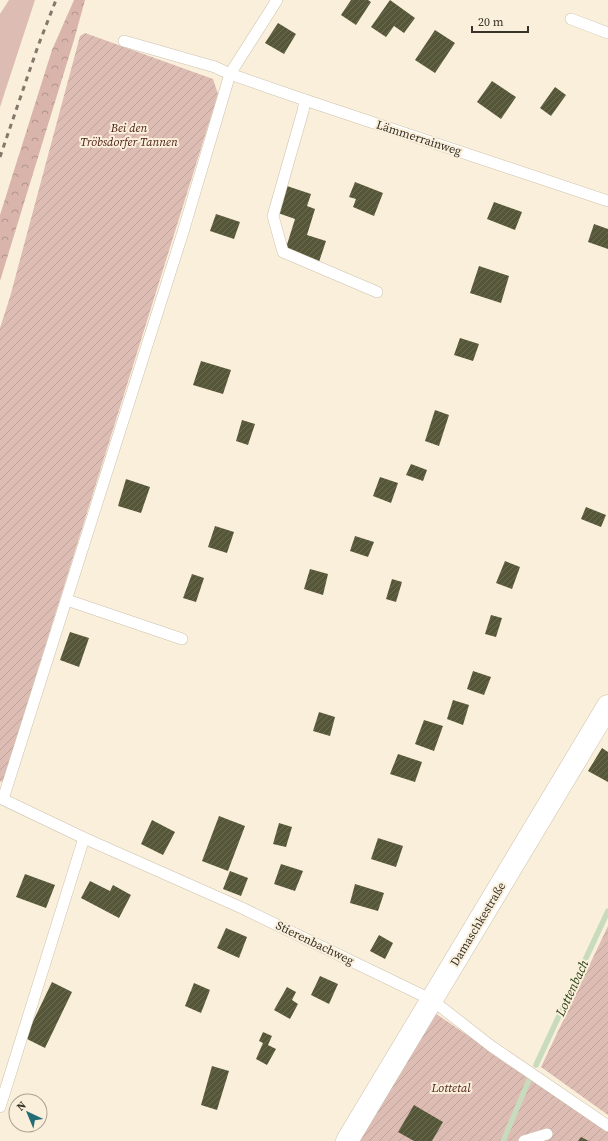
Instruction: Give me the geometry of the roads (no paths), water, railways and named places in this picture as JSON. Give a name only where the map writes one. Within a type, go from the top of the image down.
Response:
[{"type":"street","name":"Damaschkestraße","points":[[347,1141],[608,706]]},
{"type":"lane","points":[[2,799],[67,600],[183,232],[230,74],[277,0]]},
{"type":"lane","points":[[571,19],[608,33]]},
{"type":"lane","name":"Lämmerrainweg","points":[[124,41],[215,67],[230,74],[305,100],[608,201]]},
{"type":"lane","points":[[305,100],[273,216],[283,252],[377,292]]},
{"type":"lane","points":[[67,600],[182,639]]},
{"type":"lane","name":"Stierenbachweg","points":[[2,799],[84,838],[242,908],[432,1000],[491,1046],[608,1126]]},
{"type":"lane","points":[[0,1108],[84,838]]},
{"type":"lane","points":[[524,1141],[547,1134]]},
{"type":"waterway","name":"Lottenbach","points":[[536,1065],[608,911]]},
{"type":"waterway","name":"Lottenbach","points":[[503,1141],[529,1080]]},
{"type":"railway","points":[[0,157],[38,46],[56,0]]},
{"type":"park label","name":"Bei den Tröbsdorfer Tannen","points":[[129,135]]},
{"type":"park label","name":"Lottetal","points":[[451,1088]]}]
